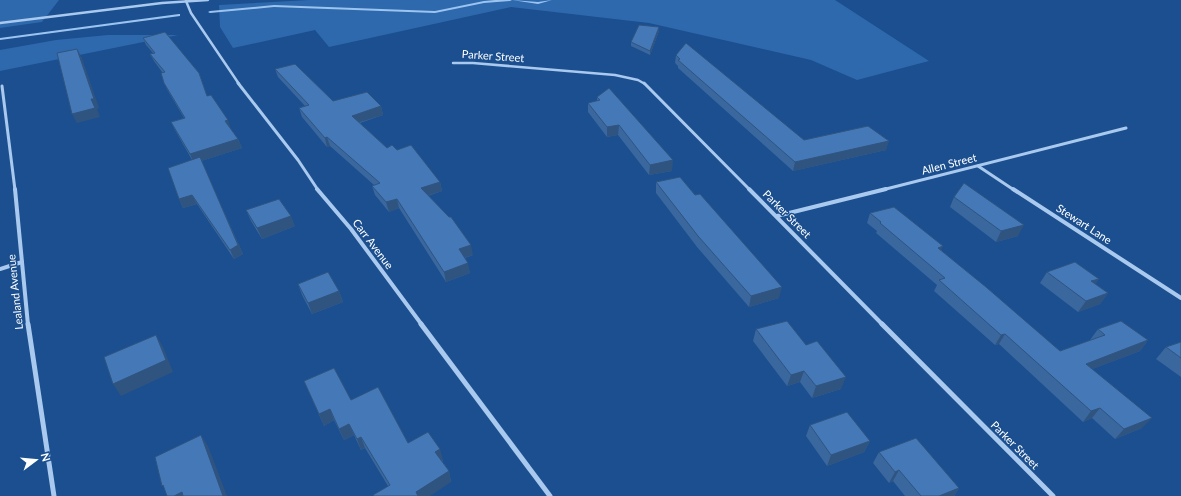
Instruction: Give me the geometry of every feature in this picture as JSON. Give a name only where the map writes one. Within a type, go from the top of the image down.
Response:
[{"type":"street","points":[[0,23],[78,12],[208,0]]},
{"type":"street","name":"Carr Avenue","points":[[186,1],[191,13],[245,93],[298,160],[321,194],[356,236],[550,496]]},
{"type":"street","name":"Parker Street","points":[[453,63],[473,63],[600,73],[642,82],[777,216],[1053,496]]},
{"type":"street","name":"Lealand Avenue","points":[[2,86],[12,162],[28,326],[54,496]]},
{"type":"street","name":"Allen Street","points":[[777,216],[1126,128]]},
{"type":"street","name":"Stewart Lane","points":[[978,166],[1181,298]]},
{"type":"street","points":[[0,268],[22,262]]},
{"type":"shaded area","points":[[0,0],[59,0],[42,22],[0,28]]},
{"type":"shaded area","points":[[309,0],[835,0],[929,61],[857,80],[811,60],[649,23],[511,7],[329,47],[315,30],[233,48],[220,27],[219,5]]},
{"type":"shaded area","points":[[108,35],[178,35],[0,71],[0,50],[56,40]]},
{"type":"building","points":[[639,25],[659,27],[650,51],[631,42]]},
{"type":"building","points":[[165,32],[199,73],[207,96],[211,95],[228,120],[225,121],[238,139],[190,154],[171,122],[185,118],[164,83],[161,73],[165,72],[150,54],[155,53],[143,38]]},
{"type":"building","points":[[686,43],[804,140],[868,126],[889,141],[795,162],[678,60],[680,59],[676,55]]},
{"type":"building","points":[[77,49],[94,99],[91,99],[95,108],[72,114],[57,53]]},
{"type":"building","points":[[295,64],[333,101],[367,92],[381,106],[352,116],[387,148],[392,145],[397,150],[411,145],[440,182],[421,188],[449,217],[451,217],[471,245],[459,249],[468,263],[444,272],[397,199],[386,202],[372,186],[380,183],[327,137],[325,138],[299,108],[309,105],[275,69]]},
{"type":"building","points":[[609,88],[673,160],[650,165],[619,125],[607,127],[588,103],[600,100],[597,97]]},
{"type":"building","points":[[200,157],[238,245],[230,250],[192,195],[179,199],[168,168]]},
{"type":"building","points":[[680,177],[695,195],[700,194],[782,287],[751,296],[698,236],[656,182]]},
{"type":"building","points":[[964,183],[1024,225],[1001,231],[954,197]]},
{"type":"building","points":[[279,199],[291,216],[257,228],[246,210]]},
{"type":"building","points":[[894,207],[943,246],[938,248],[1060,351],[1105,335],[1098,329],[1121,321],[1148,340],[1086,364],[1152,418],[1124,429],[1100,408],[1091,411],[1005,334],[1001,335],[939,280],[945,278],[870,213]]},
{"type":"building","points":[[1075,262],[1099,279],[1091,281],[1108,293],[1086,301],[1047,272]]},
{"type":"building","points":[[328,272],[339,291],[308,303],[298,284]]},
{"type":"building","points":[[787,321],[806,345],[817,341],[846,377],[816,386],[804,371],[791,375],[756,329]]},
{"type":"building","points":[[156,335],[166,360],[113,384],[104,357]]},
{"type":"building","points":[[1181,342],[1181,358],[1166,347]]},
{"type":"building","points":[[334,368],[351,400],[378,387],[408,443],[428,432],[440,449],[435,452],[449,471],[416,492],[418,496],[374,496],[373,495],[390,485],[361,437],[357,439],[349,424],[339,429],[330,409],[319,414],[304,381]]},
{"type":"building","points":[[847,412],[870,441],[831,455],[810,425]]},
{"type":"building","points":[[201,435],[223,496],[183,496],[182,492],[174,496],[167,496],[163,485],[162,486],[155,457]]},
{"type":"building","points":[[916,438],[959,488],[939,496],[921,496],[899,470],[895,472],[879,452]]},
{"type":"waterway","points":[[210,12],[274,6],[435,12],[484,2],[510,0]]},
{"type":"waterway","points":[[514,0],[538,3],[550,0]]},
{"type":"waterway","points":[[0,39],[179,15]]}]
